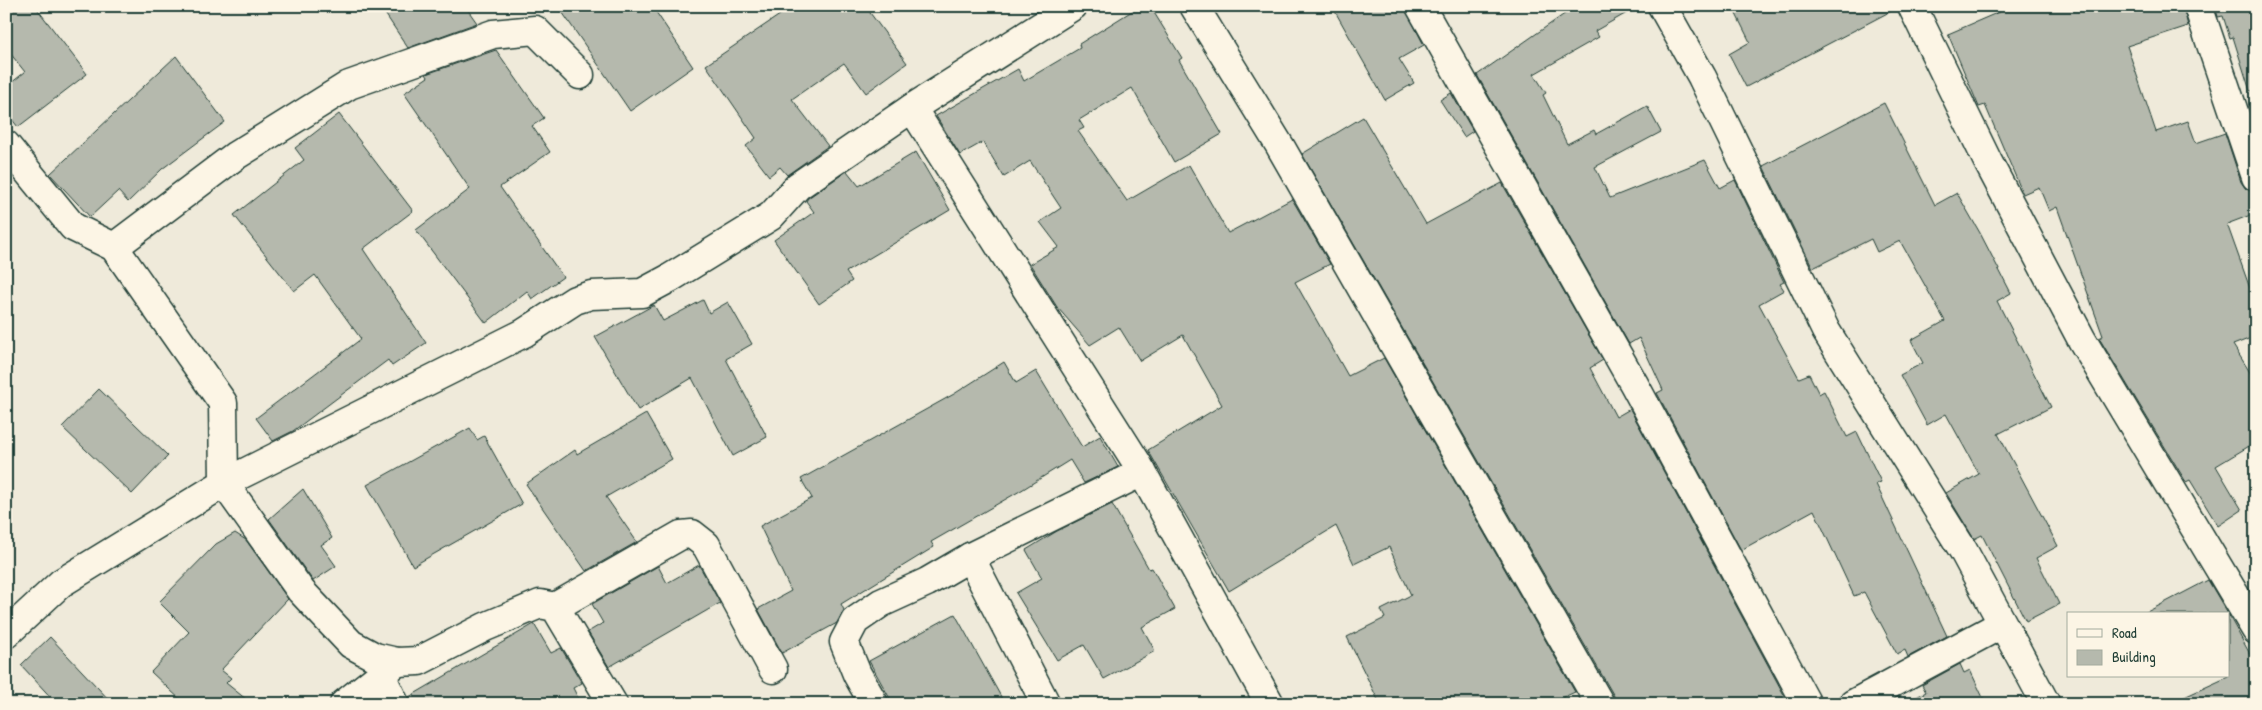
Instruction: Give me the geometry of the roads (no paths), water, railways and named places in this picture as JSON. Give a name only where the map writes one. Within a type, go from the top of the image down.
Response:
[{"type":"street","points":[[6,634],[61,583],[224,483],[524,333],[574,300],[591,296],[642,294],[656,286],[771,216],[798,186],[912,108],[1073,6]]},
{"type":"street","points":[[1194,6],[1280,146],[1600,704]]},
{"type":"street","points":[[1420,6],[1634,384],[1807,704]]},
{"type":"street","points":[[1662,6],[1702,77],[1826,331],[1963,550],[2046,704]]},
{"type":"street","points":[[2198,6],[2256,177]]},
{"type":"street","points":[[1918,8],[1988,162],[2082,340],[2256,630]]},
{"type":"street","points":[[114,248],[235,156],[349,85],[388,70],[493,34],[535,30],[580,75]]},
{"type":"street","points":[[912,108],[1142,472],[1270,704]]},
{"type":"street","points":[[6,145],[73,227],[114,248],[224,403],[224,483],[301,590],[351,644],[375,657],[388,669],[395,704]]},
{"type":"street","points":[[874,704],[844,642],[855,621],[881,603],[928,582],[970,558],[1142,472]]},
{"type":"street","points":[[344,704],[388,669],[419,661],[485,627],[540,604],[555,607],[680,534],[692,534],[706,546],[773,669]]},
{"type":"street","points":[[970,558],[1046,704]]},
{"type":"street","points":[[555,607],[613,704]]},
{"type":"street","points":[[1853,704],[2002,624]]}]
